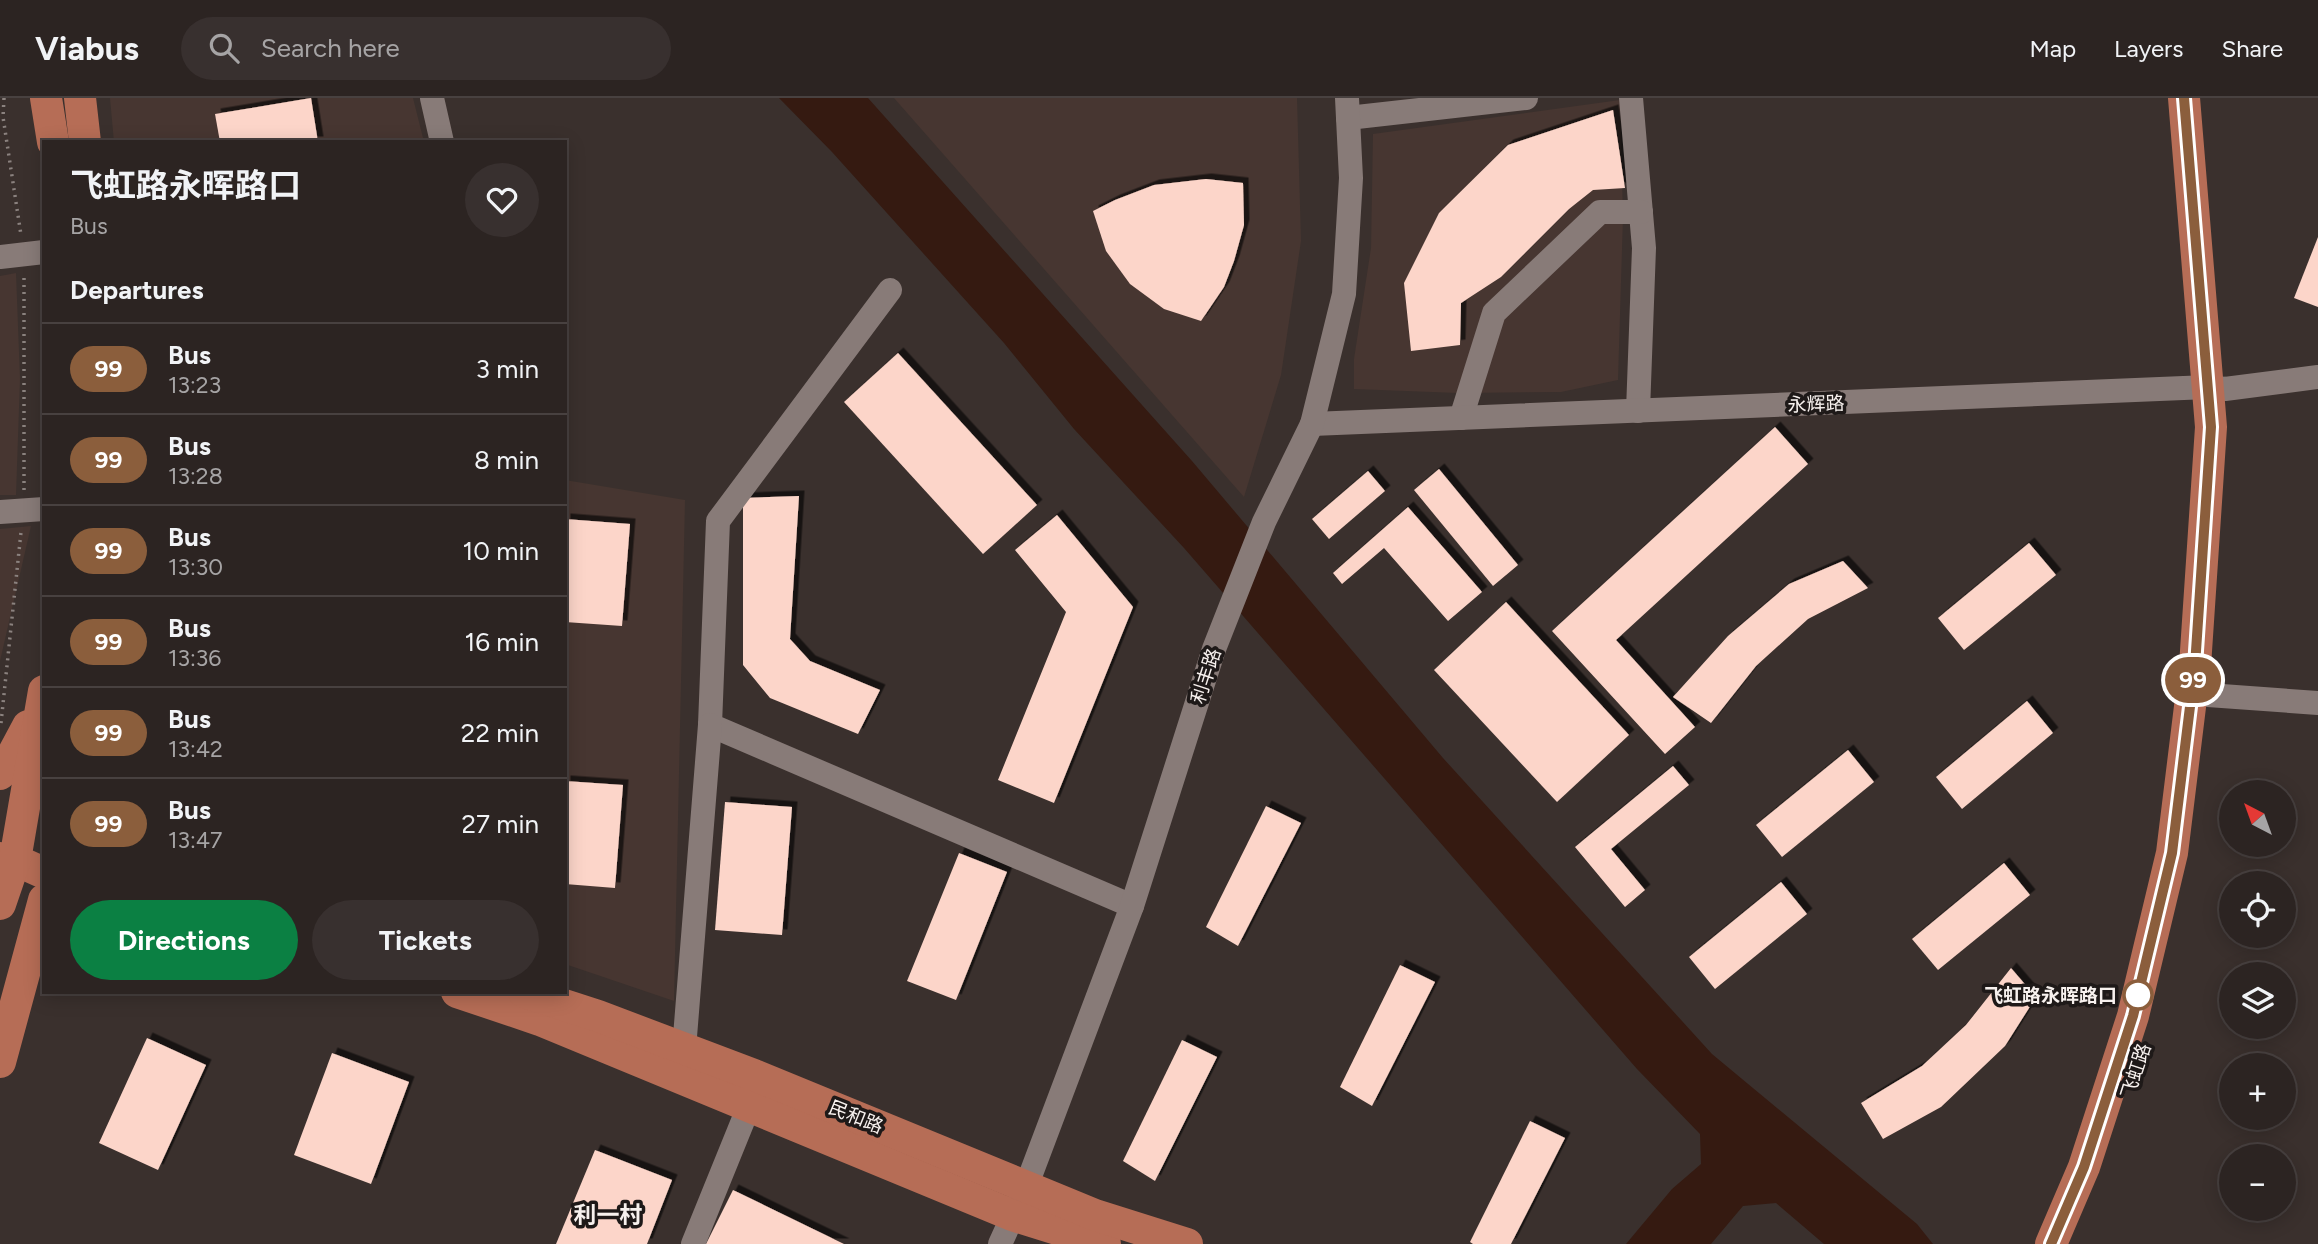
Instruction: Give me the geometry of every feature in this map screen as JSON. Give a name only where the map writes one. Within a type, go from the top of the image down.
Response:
[{"type":"main road","points":[[47,98],[53,140]]},
{"type":"main road","points":[[79,98],[85,140]]},
{"type":"main road","name":"飞虹路","points":[[2051,1244],[2084,1167],[2133,1016],[2172,853],[2195,666],[2216,388],[2184,98]]},
{"type":"main road","name":"飞虹路","points":[[2074,1244],[2101,1180],[2148,1031],[2190,847],[2208,695],[2216,388],[2204,98]]},
{"type":"main road","points":[[0,774],[42,697]]},
{"type":"main road","points":[[0,904],[16,846],[42,701]]},
{"type":"main road","points":[[16,846],[42,871]]},
{"type":"main road","points":[[0,1062],[42,908]]},
{"type":"main road","points":[[23,980],[42,952]]},
{"type":"main road","name":"民和路","points":[[463,994],[540,1020],[749,1106],[1019,1201],[1095,1215],[1187,1244]]},
{"type":"main road","name":"民和路","points":[[530,994],[598,1016],[684,1049],[1019,1201],[1105,1244]]},
{"type":"street","points":[[432,98],[442,140]]},
{"type":"street","points":[[1348,108],[1526,98]]},
{"type":"street","points":[[1631,98],[1644,248],[1638,411]]},
{"type":"street","name":"利丰路","points":[[1000,1244],[1132,906],[1214,649],[1264,522],[1312,424],[1344,294],[1351,178],[1348,108]]},
{"type":"street","points":[[1461,418],[1494,313],[1600,212],[1641,212]]},
{"type":"street","points":[[684,1049],[710,725],[718,521],[890,290]]},
{"type":"street","name":"永辉路","points":[[1312,424],[2216,388],[2318,377]]},
{"type":"street","points":[[2208,695],[2318,703]]},
{"type":"street","points":[[710,725],[1132,906]]},
{"type":"street","points":[[693,1244],[749,1106]]},
{"type":"path","points":[[0,730],[22,510],[23,254],[3,117],[4,98]]},
{"type":"shaded area","points":[[110,98],[413,98],[424,140],[114,140]]},
{"type":"shaded area","points":[[779,98],[868,98],[1192,461],[1443,758],[1712,1054],[1917,1224],[1933,1244],[1824,1244],[1776,1203],[1743,1206],[1711,1244],[1626,1244],[1672,1189],[1701,1164],[1700,1134],[1637,1069],[1184,548],[1074,429],[1004,343],[832,152]]},
{"type":"shaded area","points":[[894,98],[1297,98],[1301,241],[1281,375],[1244,497]]},
{"type":"shaded area","points":[[1620,100],[1623,217],[1618,380],[1561,392],[1458,393],[1354,389],[1354,359],[1371,248],[1373,134]]},
{"type":"shaded area","points":[[16,273],[20,379],[16,495],[0,495],[0,276]]},
{"type":"shaded area","points":[[567,480],[685,500],[674,1001],[567,965]]},
{"type":"shaded area","points":[[31,526],[0,661],[0,529]]},
{"type":"building","points":[[311,98],[318,140],[220,140],[215,114]]},
{"type":"building","points":[[1613,110],[1625,188],[1593,190],[1569,209],[1501,277],[1461,303],[1460,345],[1411,351],[1404,283],[1439,213],[1508,145]]},
{"type":"building","points":[[1206,179],[1243,183],[1244,225],[1224,287],[1201,321],[1164,309],[1130,284],[1106,251],[1093,211],[1154,185]]},
{"type":"building","points":[[2318,237],[2318,307],[2294,298]]},
{"type":"building","points":[[898,353],[1037,505],[983,554],[844,402]]},
{"type":"building","points":[[1775,427],[1808,464],[1616,640],[1695,727],[1665,754],[1552,631]]},
{"type":"building","points":[[1439,469],[1518,565],[1493,586],[1414,490]]},
{"type":"building","points":[[1368,471],[1385,491],[1329,539],[1312,519]]},
{"type":"building","points":[[799,496],[790,639],[810,661],[880,690],[858,734],[770,698],[743,665],[743,498]]},
{"type":"building","points":[[1408,507],[1482,592],[1448,621],[1384,548],[1342,584],[1333,573]]},
{"type":"building","points":[[1057,515],[1133,607],[1054,803],[998,780],[1066,612],[1015,550]]},
{"type":"building","points":[[567,519],[630,524],[622,626],[567,622]]},
{"type":"building","points":[[2029,543],[2056,575],[1964,650],[1938,618]]},
{"type":"building","points":[[1843,561],[1868,588],[1808,619],[1756,666],[1711,723],[1673,697],[1728,636],[1789,584]]},
{"type":"building","points":[[1506,602],[1629,735],[1557,802],[1434,670]]},
{"type":"building","points":[[2027,701],[2053,733],[1962,809],[1936,777]]},
{"type":"building","points":[[1848,750],[1874,782],[1782,857],[1756,825]]},
{"type":"building","points":[[1673,766],[1689,785],[1611,849],[1645,890],[1625,907],[1575,847]]},
{"type":"building","points":[[567,781],[623,785],[615,888],[567,884]]},
{"type":"building","points":[[725,802],[792,807],[782,935],[715,930]]},
{"type":"building","points":[[1266,806],[1301,823],[1238,946],[1206,927]]},
{"type":"building","points":[[959,853],[1007,872],[956,1000],[907,981]]},
{"type":"building","points":[[2004,863],[2030,895],[1938,970],[1912,939]]},
{"type":"building","points":[[1781,882],[1807,914],[1715,989],[1689,957]]},
{"type":"building","points":[[1400,965],[1435,982],[1372,1106],[1340,1087]]},
{"type":"building","points":[[2011,968],[2036,997],[2005,1046],[1941,1107],[1883,1139],[1861,1103],[1922,1066],[1966,1025]]},
{"type":"building","points":[[147,1038],[206,1065],[158,1170],[99,1143]]},
{"type":"building","points":[[1182,1040],[1217,1057],[1155,1181],[1123,1161]]},
{"type":"building","points":[[332,1053],[409,1082],[371,1184],[294,1155]]},
{"type":"building","points":[[1530,1121],[1565,1138],[1511,1244],[1473,1244],[1470,1242]]},
{"type":"building","points":[[595,1150],[672,1180],[647,1244],[556,1244]]},
{"type":"building","points":[[733,1190],[844,1244],[706,1244]]},
{"type":"bus line","name":"99","points":[[2051,1244],[2084,1167],[2133,1016],[2172,853],[2195,666],[2211,427],[2184,98]]},
{"type":"place","name":"飞虹路永晖路口","points":[[2138,995]]},
{"type":"district","name":"利一村","points":[[608,1215]]}]
